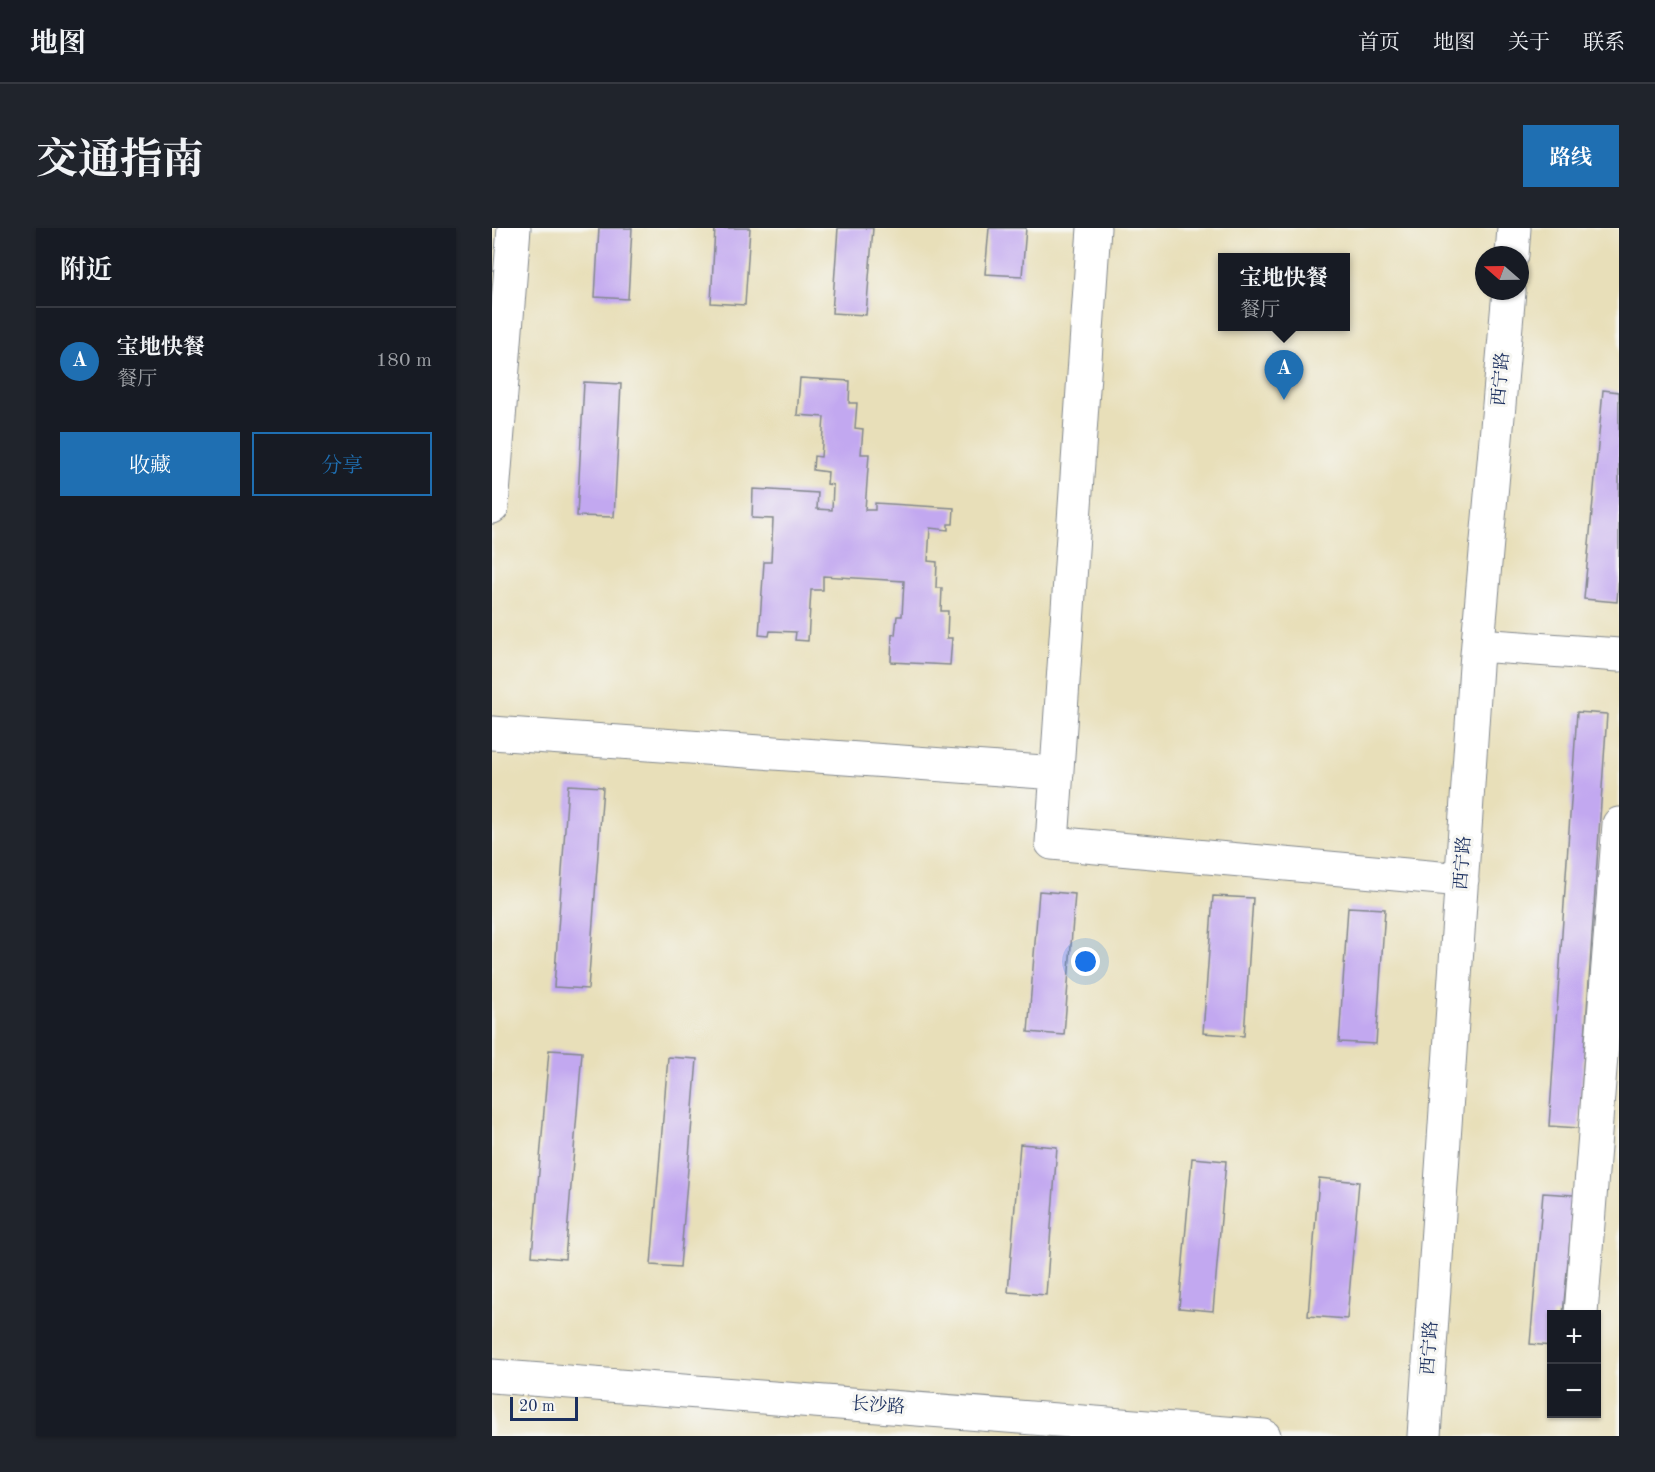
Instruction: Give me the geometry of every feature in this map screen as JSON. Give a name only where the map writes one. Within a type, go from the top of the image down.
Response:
[{"type":"street","points":[[492,507],[514,228]]},
{"type":"street","points":[[1094,228],[1052,843],[1462,880]]},
{"type":"street","points":[[1513,246],[1514,228]]},
{"type":"street","name":"西宁路","points":[[1424,1436],[1478,645],[1508,300]]},
{"type":"street","points":[[1478,645],[1619,655]]},
{"type":"street","points":[[492,733],[1057,773]]},
{"type":"street","points":[[1582,1310],[1606,1156],[1619,824]]},
{"type":"street","name":"长沙路","points":[[492,1376],[1264,1436]]},
{"type":"building","points":[[599,228],[632,228],[628,299],[595,297]]},
{"type":"building","points":[[715,228],[750,228],[745,305],[711,303]]},
{"type":"building","points":[[838,228],[873,228],[866,315],[832,313]]},
{"type":"building","points":[[989,228],[1026,228],[1022,276],[985,274]]},
{"type":"building","points":[[800,378],[850,381],[849,403],[857,403],[855,428],[863,429],[861,454],[869,454],[865,510],[875,510],[875,503],[954,508],[953,524],[948,524],[948,530],[930,528],[928,561],[937,562],[936,588],[942,588],[941,611],[948,611],[947,638],[952,638],[950,665],[891,662],[892,634],[895,635],[897,616],[902,616],[904,581],[823,576],[823,590],[811,590],[808,641],[795,640],[796,632],[770,631],[769,636],[759,635],[764,562],[771,562],[773,519],[752,518],[753,489],[818,493],[817,509],[832,510],[833,485],[827,484],[828,472],[813,470],[814,456],[821,457],[824,417],[797,415]]},
{"type":"building","points":[[584,382],[621,384],[614,517],[577,516]]},
{"type":"building","points":[[1603,390],[1619,392],[1617,602],[1584,599]]},
{"type":"building","points":[[1577,712],[1607,714],[1579,1128],[1549,1126]]},
{"type":"building","points":[[568,785],[603,787],[588,989],[554,987]]},
{"type":"building","points":[[1039,891],[1075,894],[1064,1035],[1028,1032]]},
{"type":"building","points":[[1213,896],[1253,898],[1244,1036],[1203,1033]]},
{"type":"building","points":[[1348,907],[1385,909],[1376,1044],[1339,1042]]},
{"type":"building","points":[[549,1050],[582,1052],[565,1259],[532,1256]]},
{"type":"building","points":[[668,1057],[697,1059],[680,1267],[651,1265]]},
{"type":"building","points":[[1020,1144],[1057,1147],[1046,1295],[1008,1292]]},
{"type":"building","points":[[1192,1158],[1226,1161],[1213,1311],[1179,1308]]},
{"type":"building","points":[[1319,1178],[1359,1182],[1347,1319],[1308,1316]]},
{"type":"building","points":[[1543,1193],[1574,1195],[1563,1310],[1547,1310],[1547,1346],[1530,1344]]},
{"type":"place","name":"宝地快餐","points":[[1284,400]]}]
